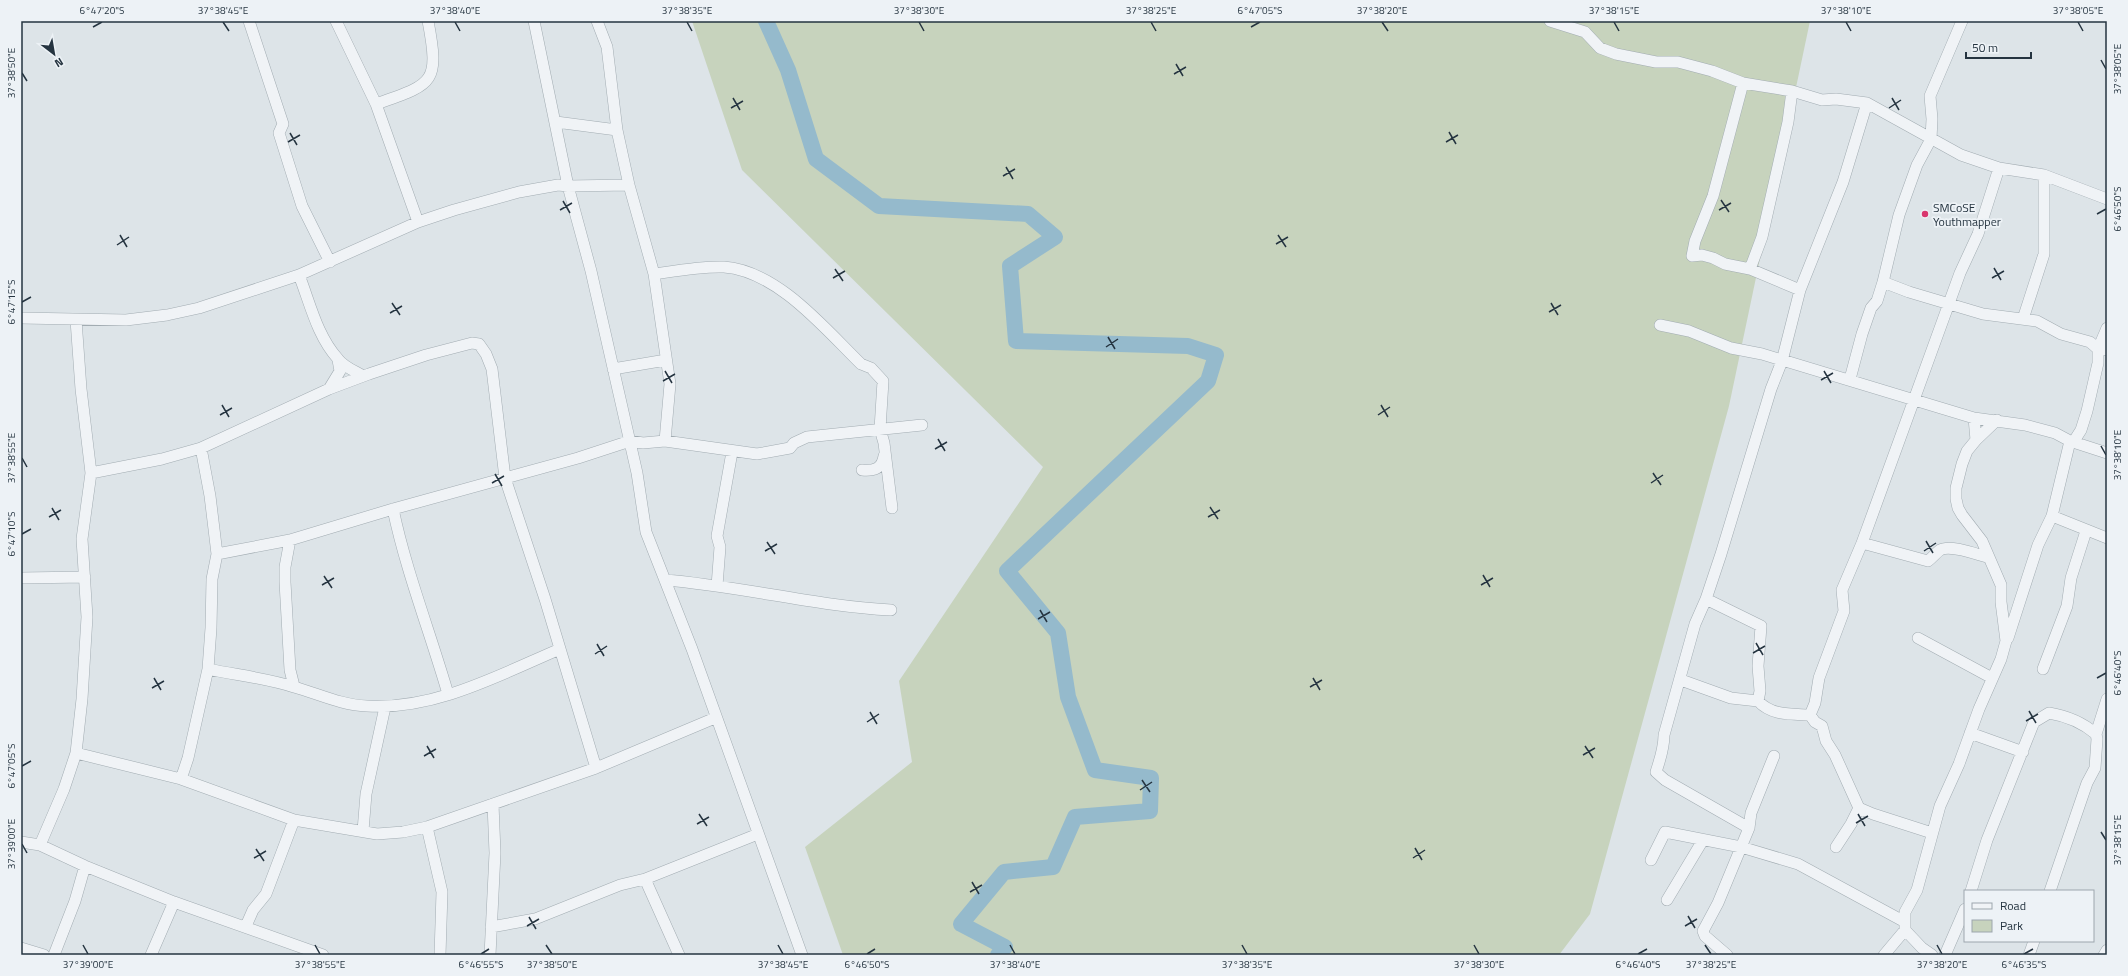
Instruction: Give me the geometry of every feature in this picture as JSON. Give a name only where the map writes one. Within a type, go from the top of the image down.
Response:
[{"type":"street","points":[[249,21],[283,124],[278,133],[302,206],[330,262]]},
{"type":"street","points":[[336,21],[376,104],[418,222]]},
{"type":"street","points":[[376,104],[415,90],[427,80],[432,70],[434,57],[428,21]]},
{"type":"street","points":[[534,21],[568,186],[591,271],[641,490],[646,532],[665,580],[802,955]]},
{"type":"street","points":[[597,21],[608,47],[616,130],[628,185],[654,274],[670,384],[665,441]]},
{"type":"street","points":[[1550,21],[1585,32],[1600,48],[1616,54],[1656,62],[1678,62],[1712,71],[1743,83],[1792,91],[1822,100],[1836,98],[1867,103],[1960,156],[1998,168],[2044,175],[2107,199]]},
{"type":"street","points":[[1850,379],[1862,334],[1871,308],[1877,301],[1883,282],[1899,215],[1917,165],[1931,139],[1932,119],[1930,96],[1962,21]]},
{"type":"street","points":[[1743,83],[1713,196],[1695,241],[1692,256],[1702,255],[1713,258],[1725,264],[1750,269],[1800,290]]},
{"type":"street","points":[[1750,269],[1762,237],[1788,122],[1792,91]]},
{"type":"street","points":[[1749,828],[1665,780],[1656,772],[1659,758],[1664,752],[1664,736],[1681,680],[1695,624],[1706,599],[1771,390],[1782,361],[1800,290],[1843,182],[1867,103]]},
{"type":"street","points":[[556,122],[616,130]]},
{"type":"street","points":[[1810,715],[1815,704],[1819,678],[1844,611],[1842,590],[1862,543],[1913,399],[1949,304],[1978,234],[1998,168]]},
{"type":"street","points":[[2023,318],[2044,254],[2044,175]]},
{"type":"street","points":[[21,318],[126,320],[167,315],[199,308],[299,275],[418,222],[481,201],[519,192],[558,186],[628,185]]},
{"type":"street","points":[[654,274],[724,267],[756,276],[790,295],[861,364],[871,368],[883,381],[880,430],[884,443],[892,508]]},
{"type":"street","points":[[299,275],[315,320],[326,344],[338,360],[363,376]]},
{"type":"street","points":[[1883,282],[1909,292],[1983,314],[2037,321],[2061,334],[2090,342],[2103,350]]},
{"type":"street","points":[[40,845],[64,789],[76,753],[87,617],[82,539],[91,473],[81,389],[76,320]]},
{"type":"street","points":[[1660,325],[1689,331],[1731,348],[1762,354],[1782,361],[1850,379],[1974,418],[2025,425],[2055,433],[2072,441],[2107,453]]},
{"type":"street","points":[[1884,955],[1905,926],[1905,912],[1917,890],[1932,833],[1970,733],[1992,678],[2001,660],[2038,545],[2052,516],[2072,441],[2081,430],[2103,350],[2107,328]]},
{"type":"street","points":[[91,473],[162,459],[202,448],[329,389],[363,376],[426,355],[472,343],[479,344],[486,354],[492,368],[505,478],[560,649],[596,768]]},
{"type":"street","points":[[329,389],[340,371],[338,360]]},
{"type":"street","points":[[613,369],[666,360]]},
{"type":"street","points":[[1974,418],[1976,440]]},
{"type":"street","points":[[1997,420],[1967,451],[1956,488],[1956,499],[1958,508],[1982,541],[1987,557],[2001,585],[2006,641]]},
{"type":"street","points":[[217,554],[290,540],[393,509],[578,458],[630,441],[643,444],[665,441],[732,452],[757,454],[790,448],[794,443],[808,437],[922,425]]},
{"type":"street","points":[[181,779],[188,758],[208,669],[212,579],[217,554],[202,448]]},
{"type":"street","points":[[717,586],[720,547],[717,536],[732,452]]},
{"type":"street","points":[[862,470],[876,470],[883,464],[885,456]]},
{"type":"street","points":[[393,509],[400,542],[434,645],[448,694]]},
{"type":"street","points":[[2052,516],[2086,531],[2107,538]]},
{"type":"street","points":[[2044,669],[2067,606],[2071,578],[2086,531]]},
{"type":"street","points":[[290,540],[285,567],[285,582],[290,670],[294,686]]},
{"type":"street","points":[[1862,543],[1928,561],[1940,550],[1947,549],[1962,550],[1987,557]]},
{"type":"street","points":[[21,578],[85,577]]},
{"type":"street","points":[[665,580],[717,586],[860,608],[891,610]]},
{"type":"street","points":[[1706,599],[1761,626],[1758,666],[1760,691],[1758,701]]},
{"type":"street","points":[[1918,638],[1992,678]]},
{"type":"street","points":[[208,669],[294,686],[332,700],[366,706],[385,706],[419,703],[474,686],[560,649]]},
{"type":"street","points":[[1681,680],[1731,698],[1758,701],[1765,708],[1781,714],[1810,715]]},
{"type":"street","points":[[2050,890],[2087,783],[2095,768],[2096,734],[2107,699]]},
{"type":"street","points":[[363,831],[366,794],[385,706]]},
{"type":"street","points":[[1972,890],[1987,840],[2034,722],[2049,713],[2068,717],[2088,727],[2096,734]]},
{"type":"street","points":[[1810,715],[1815,722],[1822,726],[1826,741],[1838,761],[1859,808],[1932,833]]},
{"type":"street","points":[[76,753],[181,779],[294,820],[377,834],[402,832],[427,827],[596,768],[715,718]]},
{"type":"street","points":[[1970,733],[2022,752]]},
{"type":"street","points":[[1727,955],[1705,936],[1703,931],[1718,903],[1749,828],[1752,813],[1774,756]]},
{"type":"street","points":[[490,955],[495,853],[493,804]]},
{"type":"street","points":[[1836,847],[1851,824],[1859,808]]},
{"type":"street","points":[[246,926],[253,910],[266,894],[294,820]]},
{"type":"street","points":[[427,827],[442,892],[440,955]]},
{"type":"street","points":[[1651,860],[1665,832],[1741,847],[1798,864],[1905,926],[1922,948],[1932,955]]},
{"type":"street","points":[[491,928],[535,919],[620,885],[645,879],[758,834]]},
{"type":"street","points":[[1668,900],[1703,840]]},
{"type":"street","points":[[21,842],[40,845],[85,866],[174,902],[246,926],[323,955]]},
{"type":"street","points":[[54,955],[75,901],[85,866]]},
{"type":"street","points":[[645,879],[679,955]]},
{"type":"street","points":[[151,955],[174,902]]},
{"type":"street","points":[[1945,955],[1964,911]]},
{"type":"street","points":[[2029,955],[2034,942]]},
{"type":"street","points":[[21,948],[44,955]]},
{"type":"street","points":[[2104,955],[2107,950]]},
{"type":"green space","points":[[692,21],[1810,21],[1729,406],[1590,914],[1559,955],[843,955],[805,847],[912,762],[899,681],[1043,467],[742,170]]},
{"type":"waterway","points":[[766,21],[788,70],[816,159],[879,206],[1028,214],[1055,237],[1010,266],[1016,341],[1188,346],[1216,355],[1208,381],[1007,571],[1058,633],[1068,697],[1095,770],[1151,778],[1150,811],[1075,817],[1053,867],[1004,872],[961,924],[1005,947],[998,955]]},
{"type":"place","name":"SMCoSE Youthmapper","points":[[1925,214]]}]
